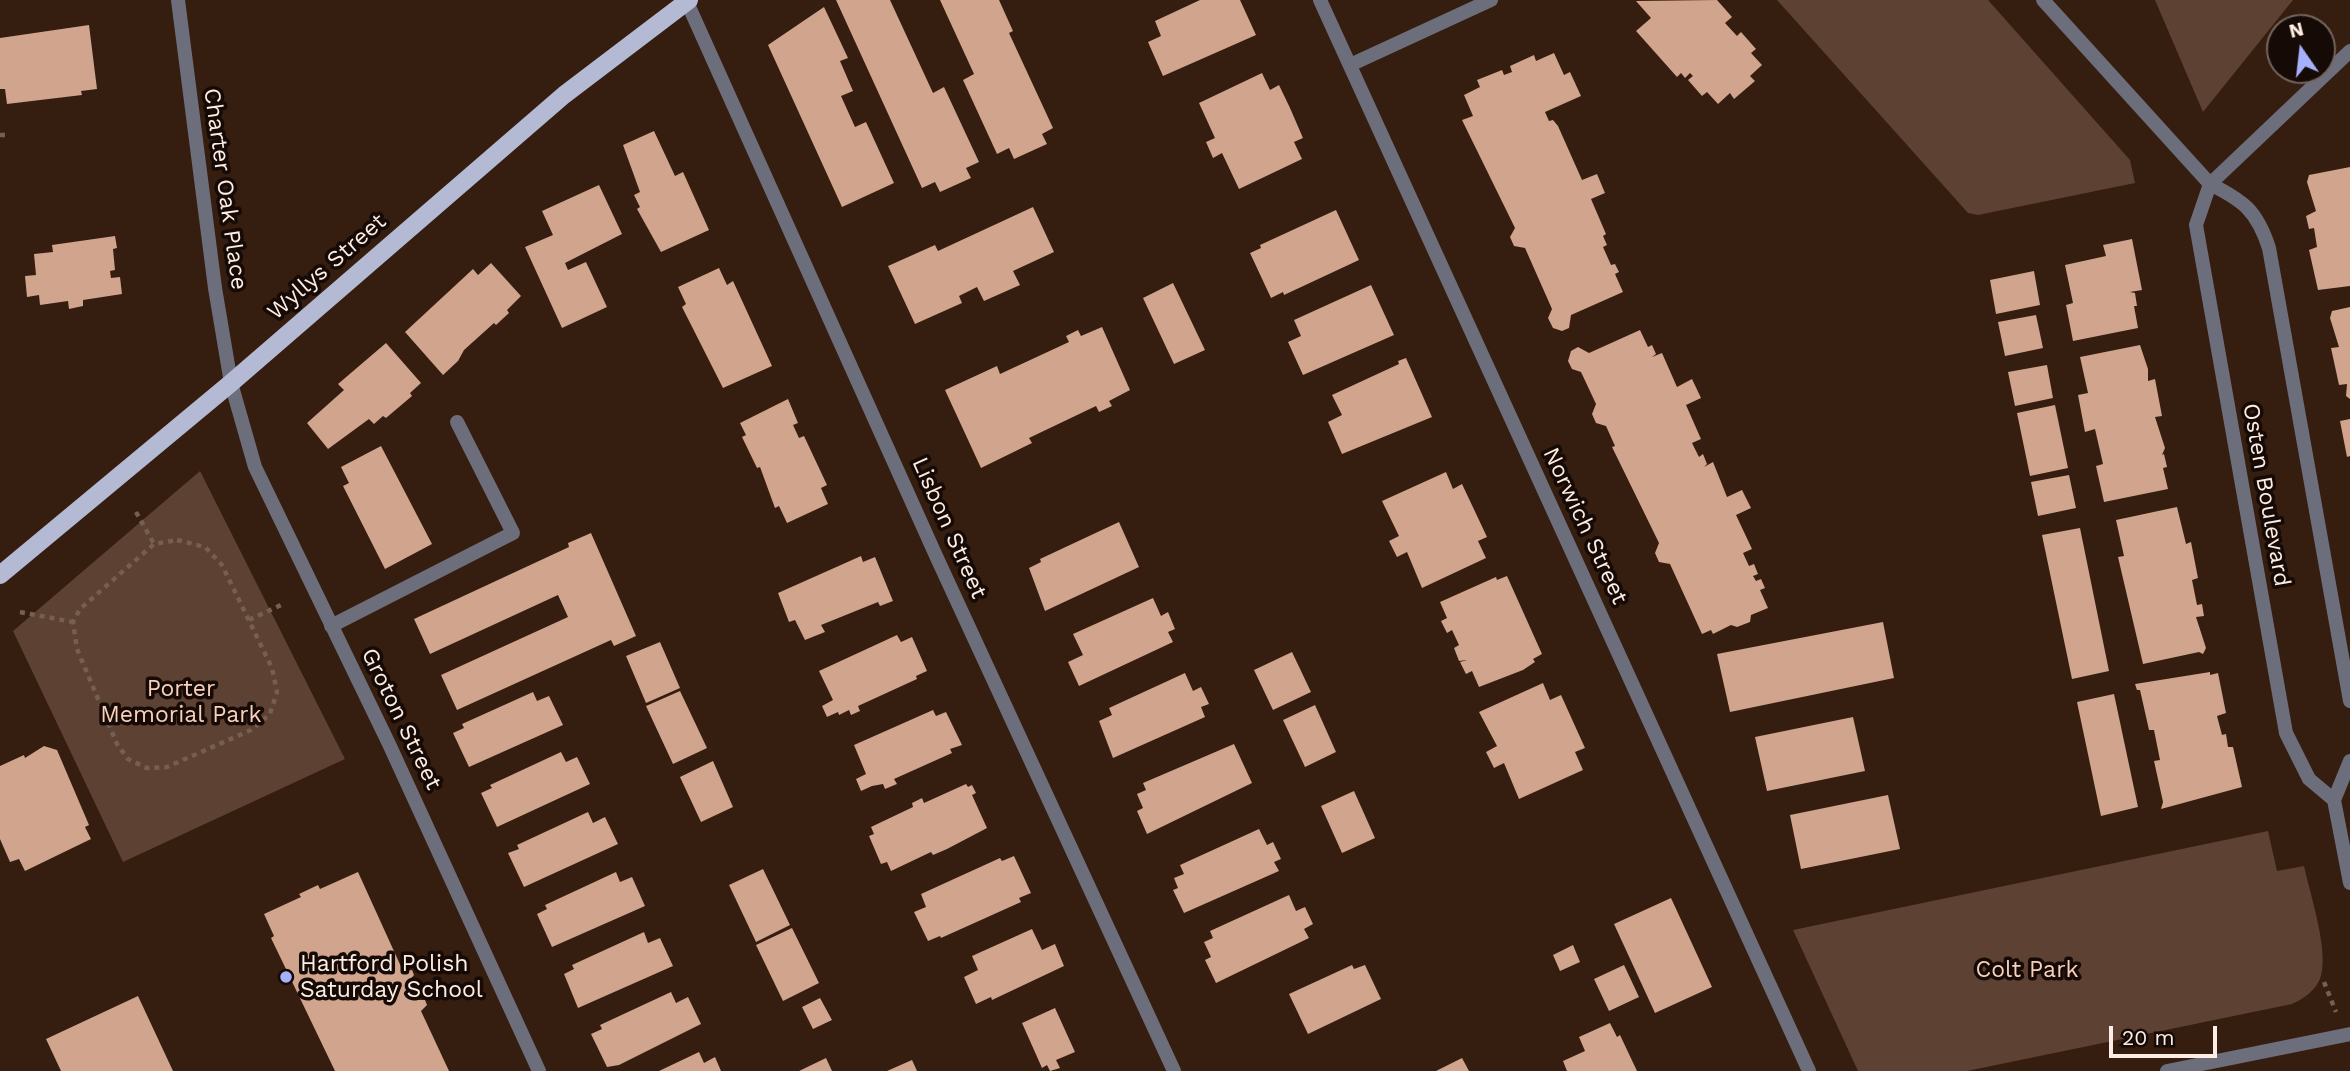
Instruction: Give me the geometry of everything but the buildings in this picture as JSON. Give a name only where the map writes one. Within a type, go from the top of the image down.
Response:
[{"type":"main road","name":"Wyllys Street","points":[[0,575],[231,383],[564,95],[687,0]]},
{"type":"street","name":"Charter Oak Place","points":[[178,0],[215,288],[231,383]]},
{"type":"street","name":"Lisbon Street","points":[[687,0],[937,558],[1174,1071]]},
{"type":"street","name":"Norwich Street","points":[[1320,0],[1809,1071]]},
{"type":"street","points":[[1350,65],[1491,0]]},
{"type":"street","name":"Osten Boulevard","points":[[2043,0],[2210,184],[2237,198],[2253,211],[2269,248],[2350,701]]},
{"type":"street","points":[[2210,184],[2350,51]]},
{"type":"street","name":"Osten Boulevard","points":[[2210,184],[2197,216],[2197,245],[2286,733],[2309,779],[2334,800]]},
{"type":"street","name":"Groton Street","points":[[231,383],[254,467],[539,1071]]},
{"type":"street","points":[[331,626],[513,533],[457,422]]},
{"type":"street","points":[[2350,761],[2334,800],[2350,883]]},
{"type":"street","points":[[2167,1071],[2350,1034]]},
{"type":"path","points":[[0,135],[7,135]]},
{"type":"path","points":[[136,512],[154,544]]},
{"type":"path","points":[[177,540],[205,547],[222,565],[249,620],[272,668],[277,692],[270,714],[251,730],[167,767],[147,768],[128,759],[117,744],[77,649],[73,622],[80,609],[154,544],[177,540]]},
{"type":"path","points":[[249,620],[281,605]]},
{"type":"path","points":[[20,612],[73,622]]},
{"type":"green space","points":[[1777,0],[1988,0],[2130,160],[2135,183],[1978,215],[1968,213]]},
{"type":"green space","points":[[2155,0],[2293,0],[2282,14],[2266,14],[2266,34],[2203,112]]},
{"type":"green space","name":"Porter Memorial Park","points":[[200,471],[345,759],[123,862],[13,631]]},
{"type":"green space","name":"Colt Park","points":[[2268,831],[2277,871],[2304,866],[2321,939],[2323,954],[2320,979],[2308,994],[2292,1004],[1967,1071],[1858,1071],[1793,930]]},
{"type":"place","name":"Hartford Polish Saturday School","points":[[286,977]]}]
